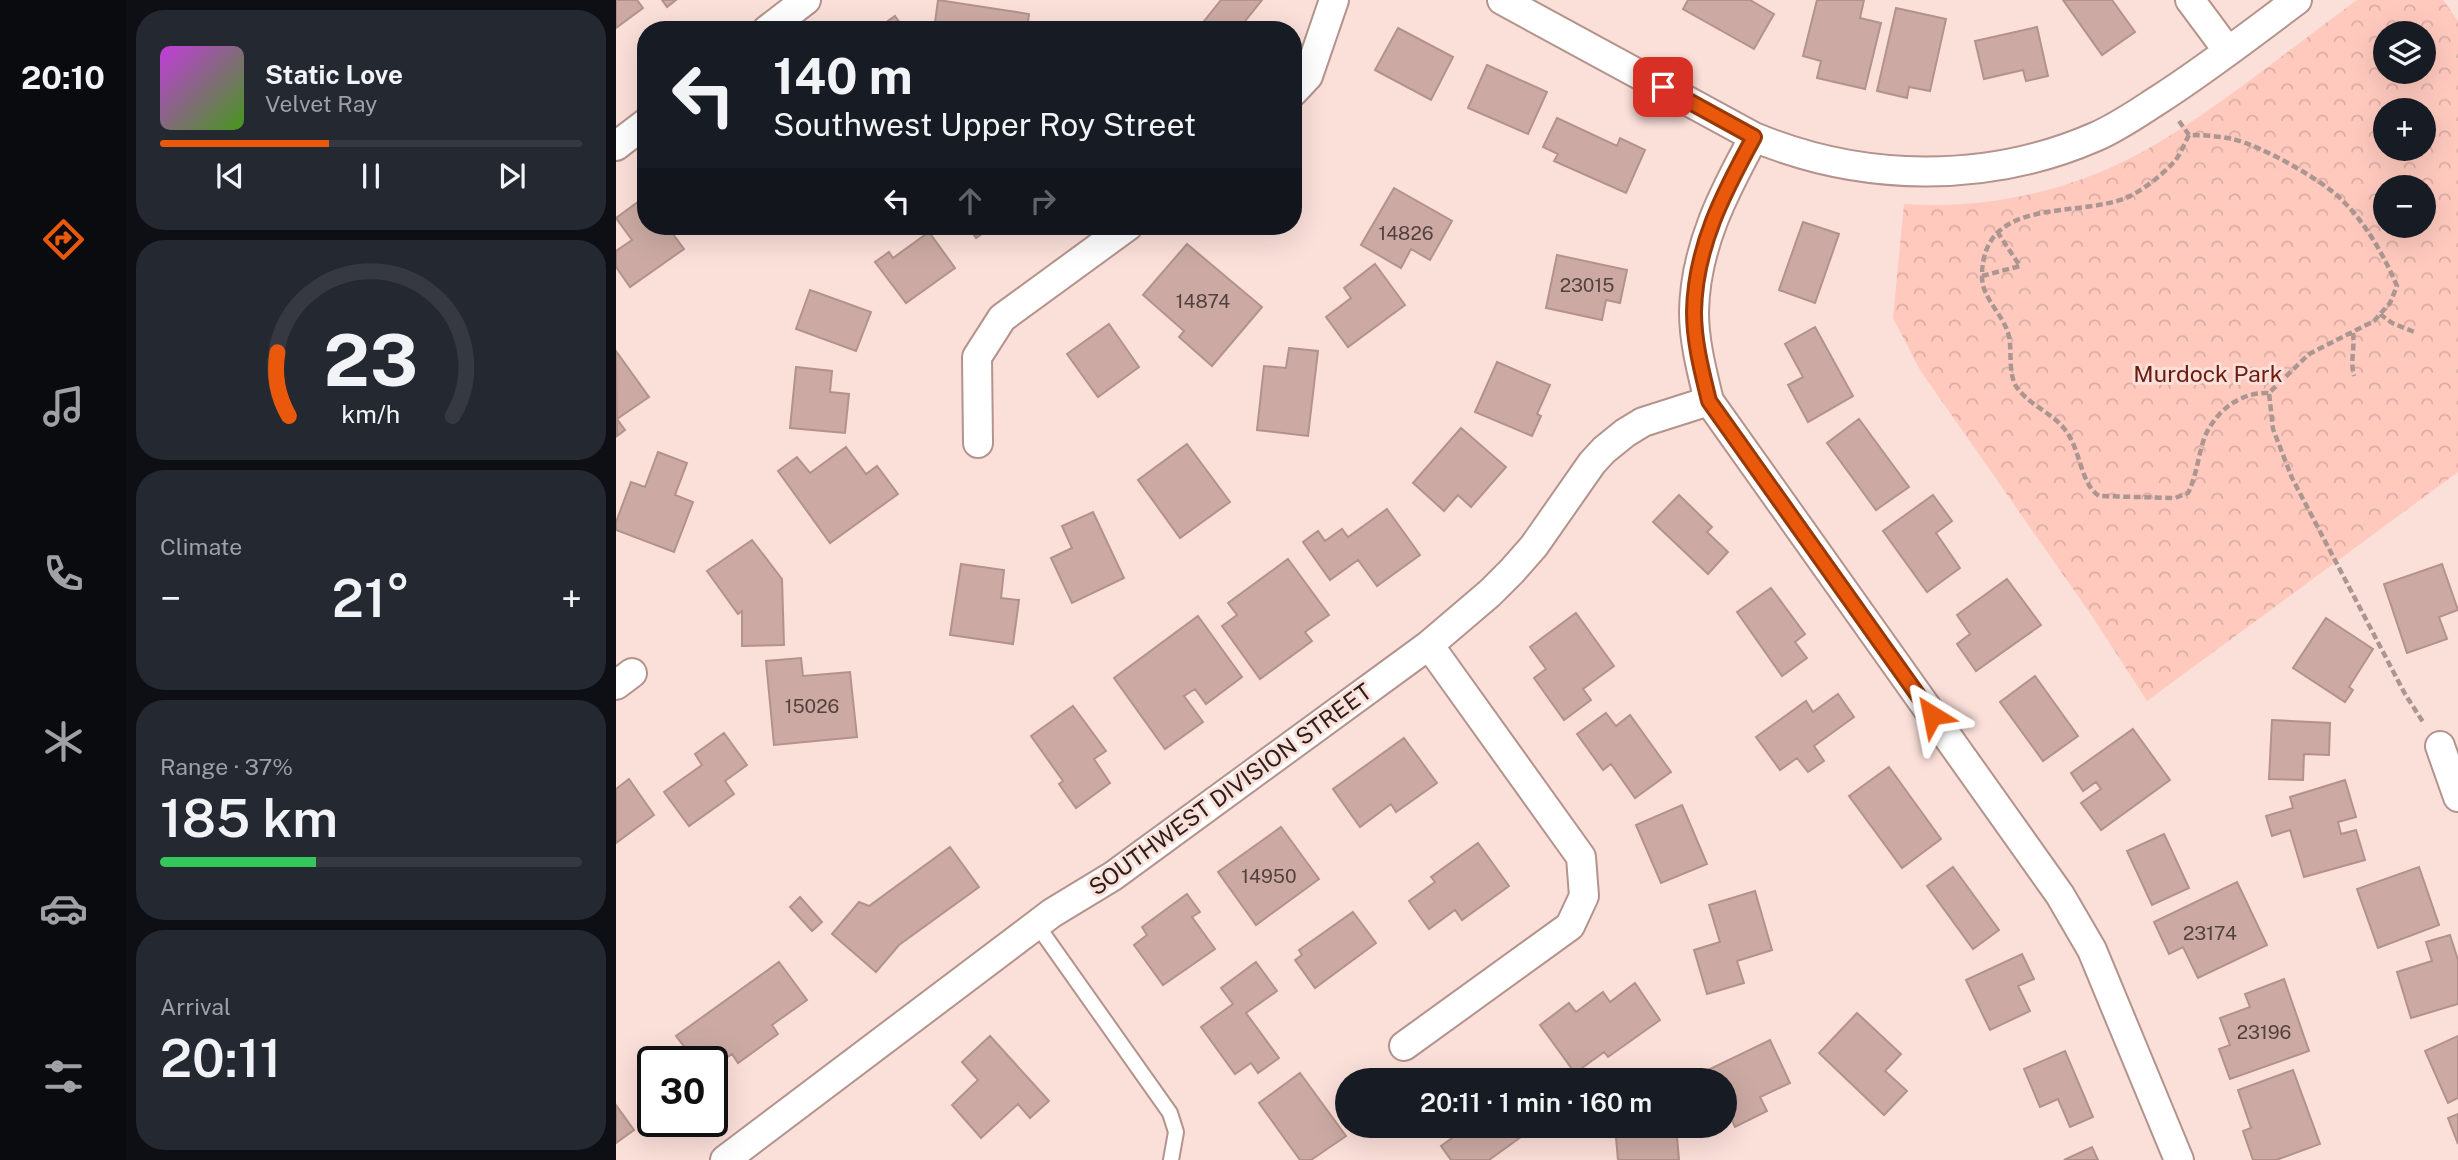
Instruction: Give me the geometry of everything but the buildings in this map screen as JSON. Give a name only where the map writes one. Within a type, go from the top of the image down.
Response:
[{"type":"street","points":[[779,21],[806,0]]},
{"type":"street","points":[[1302,82],[1308,76],[1334,0]]},
{"type":"street","points":[[1504,0],[1754,137],[1789,151],[1847,164],[1893,170],[1955,173],[1994,167],[2095,137],[2161,98],[2297,0]]},
{"type":"street","points":[[2190,0],[2228,51]]},
{"type":"street","points":[[616,146],[637,130]]},
{"type":"street","points":[[1754,137],[1722,197],[1701,254],[1694,312],[1698,353],[1709,401],[2060,895],[2092,950],[2179,1160]]},
{"type":"street","points":[[978,443],[977,357],[1002,318],[1116,235]]},
{"type":"street","name":"SOUTHWEST DIVISION STREET","points":[[725,1160],[1052,913],[1113,876],[1429,645],[1490,593],[1534,547],[1592,463],[1604,450],[1643,422],[1709,401]]},
{"type":"street","points":[[1404,1046],[1570,926],[1584,896],[1581,857],[1429,645]]},
{"type":"street","points":[[2440,747],[2458,797]]},
{"type":"lane","points":[[1037,925],[1170,1113],[1176,1132],[1171,1160]]},
{"type":"path","points":[[2161,98],[2189,135],[2232,139],[2260,149],[2343,200],[2366,229],[2397,286],[2390,303],[2374,321],[2309,354],[2269,393],[2253,393],[2234,400],[2218,416],[2206,435],[2194,481],[2188,493],[2175,498],[2099,496],[2090,490],[2078,451],[2065,430],[2017,388],[2012,373],[2010,337],[2002,317],[1987,298],[1982,276],[1983,259],[2004,226],[2041,212],[2075,209],[2127,197],[2175,162],[2189,135]]},
{"type":"path","points":[[1982,276],[2021,266],[1998,233]]},
{"type":"path","points":[[2380,314],[2392,323],[2417,333]]},
{"type":"path","points":[[2353,333],[2354,376]]},
{"type":"path","points":[[2269,393],[2273,429],[2292,478],[2405,694],[2440,747]]},
{"type":"green space","name":"Murdock Park","points":[[2357,0],[2443,0],[2458,21],[2458,472],[2147,701],[2092,616],[1920,370],[1893,318],[1904,204],[1966,204],[1997,200],[2028,195],[2088,177],[2172,135]]},
{"type":"route","points":[[1663,87],[1754,137],[1722,197],[1701,254],[1694,312],[1698,353],[1709,401],[1932,715]]}]
